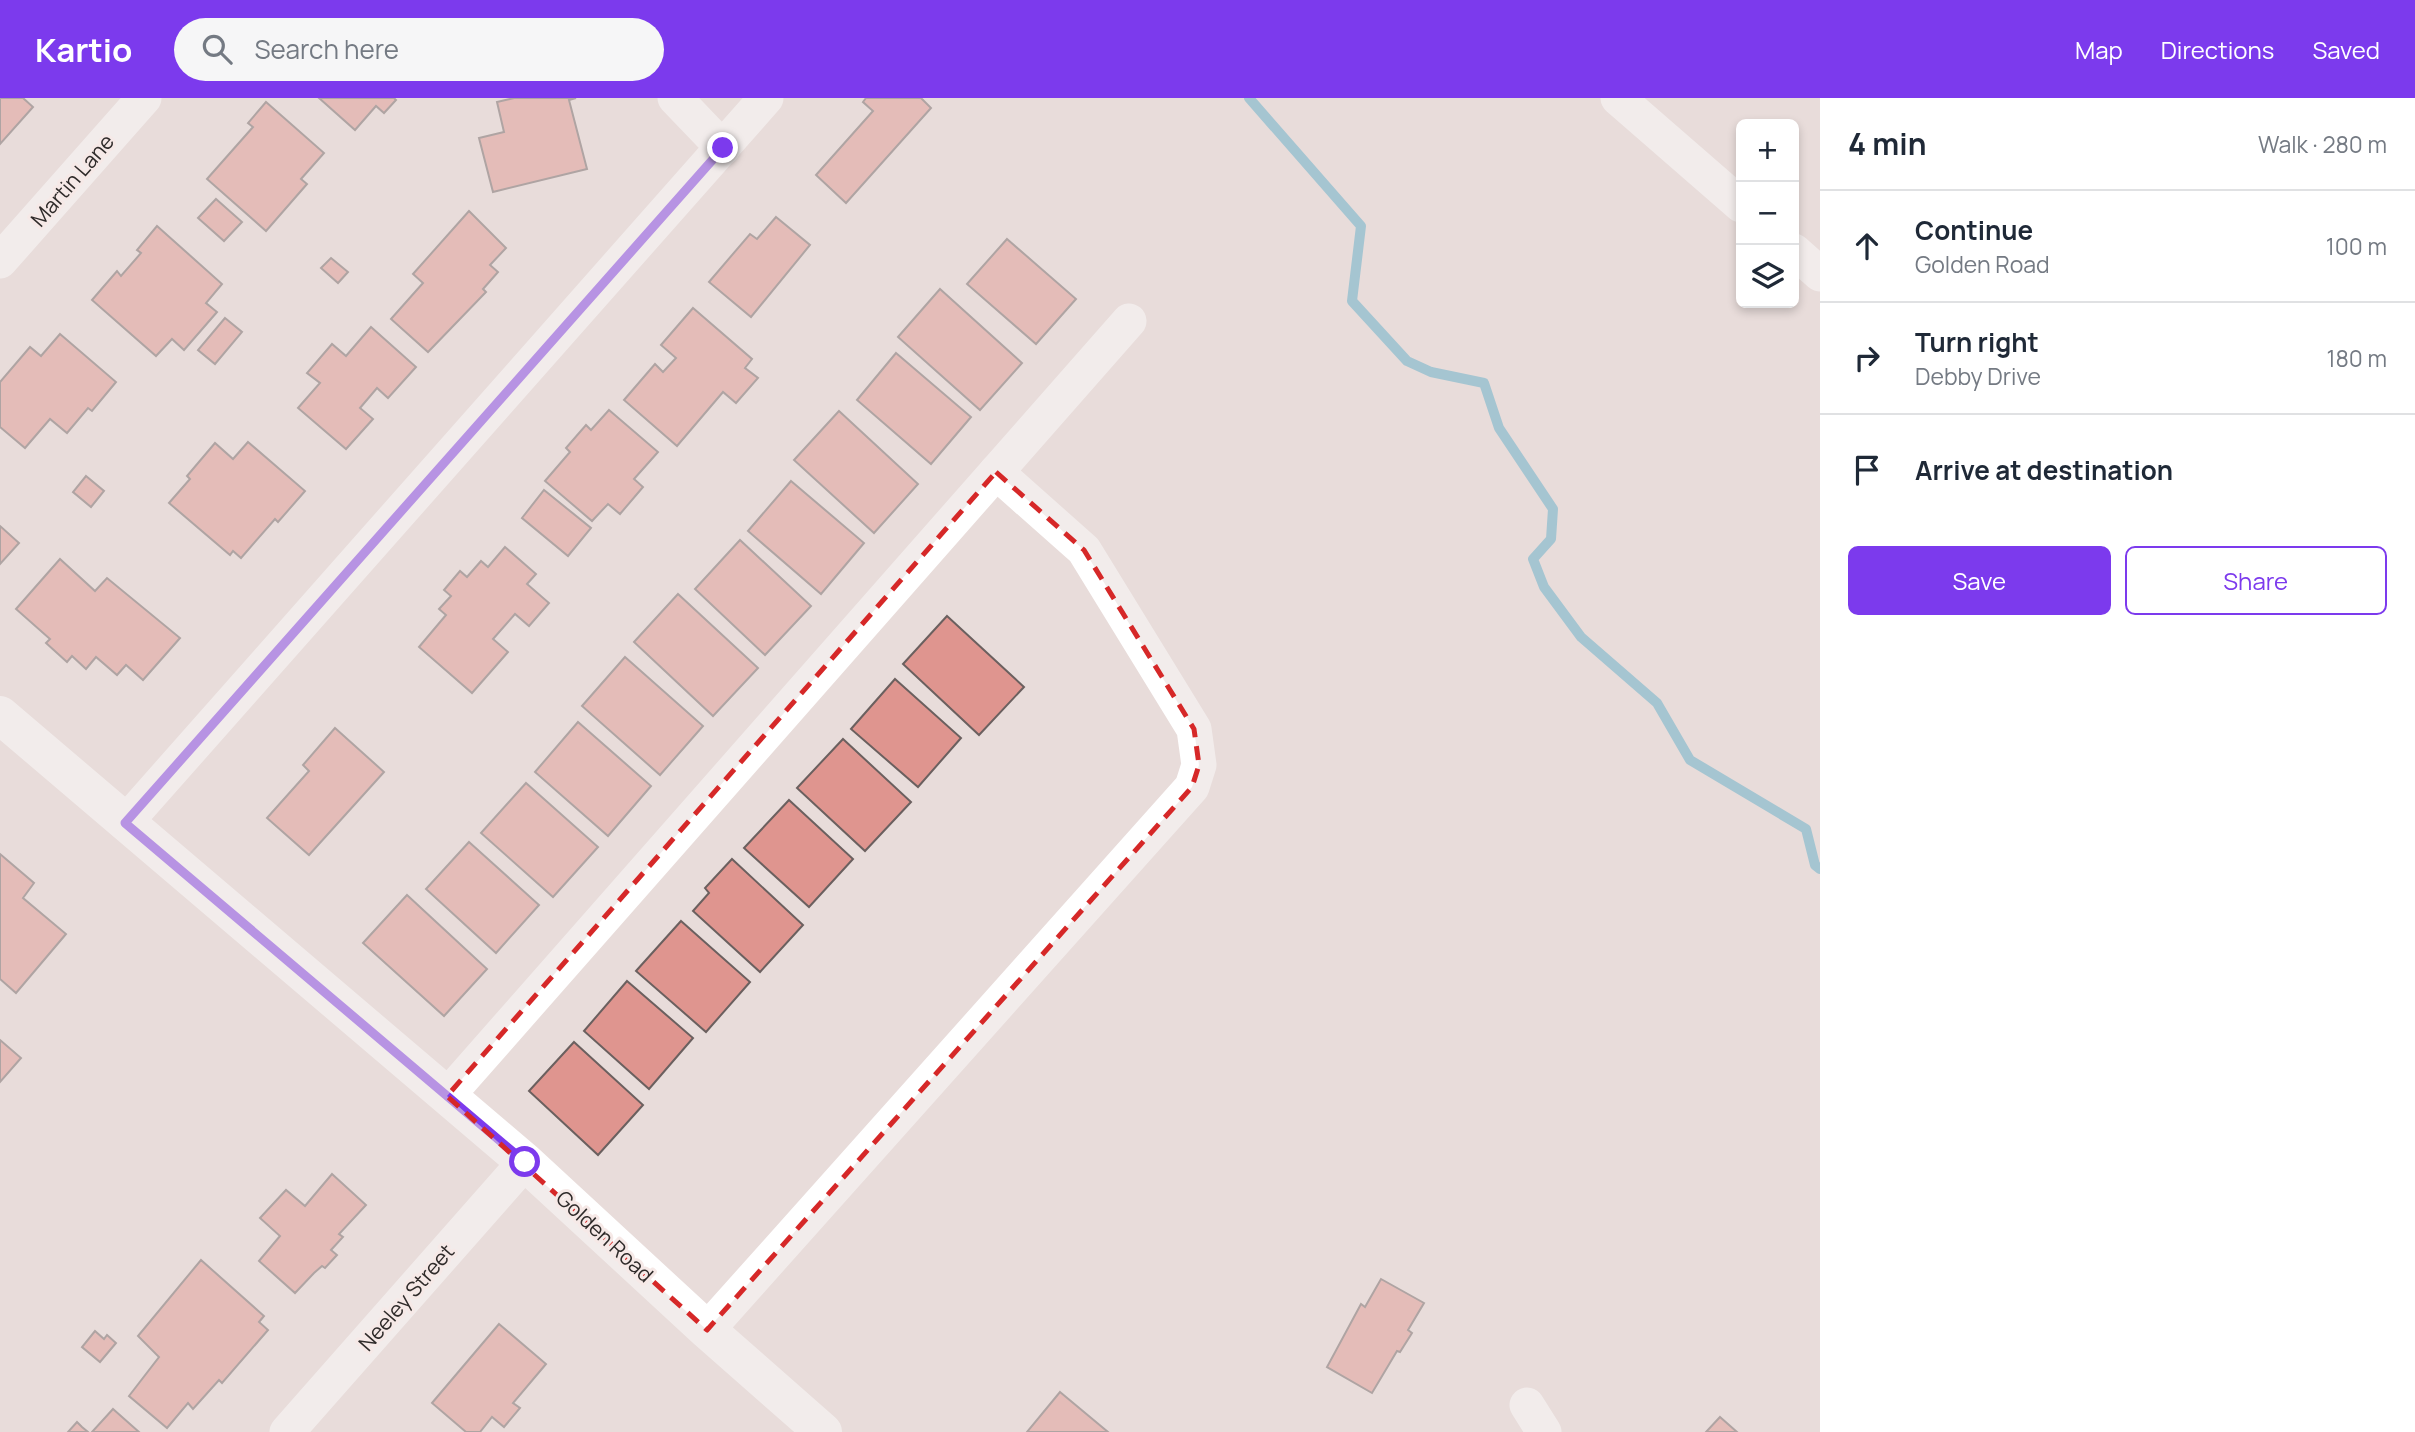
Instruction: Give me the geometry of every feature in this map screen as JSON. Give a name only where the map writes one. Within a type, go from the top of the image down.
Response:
[{"type":"street","name":"Martin Lane","points":[[0,261],[144,98]]},
{"type":"street","points":[[675,98],[723,148]]},
{"type":"street","points":[[125,823],[766,98]]},
{"type":"street","points":[[1618,98],[1736,201]]},
{"type":"street","points":[[1799,255],[1820,274]]},
{"type":"street","points":[[447,1096],[1129,321]]},
{"type":"street","points":[[707,1330],[1192,787],[1199,765],[1194,729],[1084,550],[996,472]]},
{"type":"street","name":"Golden Road","points":[[0,715],[525,1162],[707,1330],[823,1432]]},
{"type":"street","name":"Neeley Street","points":[[287,1432],[525,1162]]},
{"type":"highlighted area","points":[[996,472],[1084,550],[1194,729],[1199,765],[1192,787],[707,1330],[447,1096]]},
{"type":"building","points":[[0,98],[23,98],[33,107],[0,144]]},
{"type":"building","points":[[319,98],[396,100],[384,113],[376,106],[355,130]]},
{"type":"building","points":[[514,98],[576,98],[569,100],[587,169],[493,192],[479,138],[504,132],[497,102]]},
{"type":"building","points":[[866,98],[921,98],[931,108],[846,203],[816,175],[873,111],[863,102]]},
{"type":"building","points":[[266,102],[324,153],[301,179],[307,184],[266,231],[207,179],[253,127],[248,123]]},
{"type":"building","points":[[216,199],[242,222],[224,241],[198,218]]},
{"type":"building","points":[[469,211],[506,248],[490,265],[498,272],[483,289],[486,292],[428,352],[391,319],[423,283],[413,274]]},
{"type":"building","points":[[776,217],[810,245],[751,317],[709,282],[750,234],[757,239]]},
{"type":"building","points":[[157,226],[222,284],[206,303],[217,312],[184,350],[172,339],[156,356],[92,300],[117,271],[121,276],[141,253],[137,250]]},
{"type":"building","points":[[1007,239],[1076,299],[1036,344],[967,284]]},
{"type":"building","points":[[331,258],[348,272],[338,283],[321,268]]},
{"type":"building","points":[[940,289],[1022,363],[980,410],[898,337]]},
{"type":"building","points":[[693,308],[752,359],[745,368],[758,378],[736,403],[723,392],[677,446],[624,400],[655,364],[663,372],[676,358],[661,345]]},
{"type":"building","points":[[225,318],[242,332],[215,364],[198,350]]},
{"type":"building","points":[[371,327],[416,367],[388,398],[377,388],[360,408],[373,419],[346,449],[298,408],[320,383],[307,373],[332,344],[346,356]]},
{"type":"building","points":[[60,334],[116,382],[92,411],[88,408],[67,433],[50,419],[25,448],[0,427],[0,382],[30,347],[41,356]]},
{"type":"building","points":[[896,353],[971,417],[931,464],[857,400]]},
{"type":"building","points":[[609,410],[658,452],[634,479],[643,487],[620,514],[608,504],[592,521],[545,481],[570,452],[566,448],[586,425],[591,430]]},
{"type":"building","points":[[839,411],[918,484],[874,533],[794,460]]},
{"type":"building","points":[[248,442],[305,491],[278,522],[275,519],[241,558],[233,551],[230,555],[169,503],[190,479],[187,476],[215,443],[233,459]]},
{"type":"building","points":[[86,476],[104,491],[91,507],[73,492]]},
{"type":"building","points":[[791,481],[864,543],[821,594],[748,531]]},
{"type":"building","points":[[544,490],[591,528],[568,556],[522,518]]},
{"type":"building","points":[[0,526],[19,543],[0,564]]},
{"type":"building","points":[[740,540],[811,606],[765,655],[695,589]]},
{"type":"building","points":[[505,547],[536,574],[527,584],[549,603],[529,626],[515,614],[493,639],[508,652],[472,693],[419,647],[446,615],[439,609],[451,596],[444,590],[460,571],[467,577],[481,561],[488,567]]},
{"type":"building","points":[[60,559],[95,591],[107,578],[180,638],[143,680],[126,665],[117,675],[96,657],[86,669],[72,656],[67,662],[46,643],[50,639],[16,609]]},
{"type":"building","points":[[678,594],[758,668],[713,716],[634,642]]},
{"type":"building","points":[[947,616],[1024,687],[979,735],[903,664]]},
{"type":"building","points":[[625,657],[703,726],[660,775],[582,706]]},
{"type":"building","points":[[895,679],[961,738],[918,787],[851,729]]},
{"type":"building","points":[[578,722],[651,786],[608,836],[535,772]]},
{"type":"building","points":[[335,728],[384,772],[309,855],[267,818],[309,771],[303,765]]},
{"type":"building","points":[[843,739],[911,802],[865,851],[797,788]]},
{"type":"building","points":[[526,783],[598,847],[553,897],[481,833]]},
{"type":"building","points":[[789,800],[853,859],[809,907],[744,848]]},
{"type":"building","points":[[469,842],[539,905],[496,953],[426,889]]},
{"type":"building","points":[[0,854],[34,883],[23,898],[66,934],[16,993],[0,979]]},
{"type":"building","points":[[732,859],[803,925],[760,972],[693,911],[709,893],[705,888]]},
{"type":"building","points":[[407,895],[487,969],[444,1016],[363,943]]},
{"type":"building","points":[[681,921],[750,982],[706,1032],[636,971]]},
{"type":"building","points":[[627,981],[693,1038],[649,1089],[584,1031]]},
{"type":"building","points":[[0,1040],[21,1058],[0,1082]]},
{"type":"building","points":[[574,1042],[643,1105],[598,1155],[529,1091]]},
{"type":"building","points":[[332,1174],[366,1205],[339,1234],[343,1237],[331,1250],[337,1255],[295,1293],[259,1261],[280,1236],[260,1218],[286,1190],[305,1206]]},
{"type":"building","points":[[201,1260],[264,1316],[259,1322],[268,1330],[222,1383],[219,1380],[193,1409],[188,1403],[167,1428],[129,1396],[159,1357],[138,1336]]},
{"type":"building","points":[[1381,1279],[1424,1303],[1408,1330],[1412,1333],[1400,1352],[1397,1351],[1372,1393],[1327,1367],[1361,1304],[1365,1307]]},
{"type":"building","points":[[499,1324],[546,1364],[513,1403],[520,1408],[504,1427],[492,1417],[480,1432],[466,1432],[432,1403]]},
{"type":"building","points":[[95,1331],[104,1339],[107,1335],[116,1343],[100,1362],[82,1347]]},
{"type":"building","points":[[1060,1392],[1108,1432],[1027,1432]]},
{"type":"building","points":[[113,1409],[139,1432],[92,1432]]},
{"type":"building","points":[[1720,1417],[1737,1432],[1706,1432]]},
{"type":"building","points":[[77,1422],[82,1427],[88,1432],[68,1432]]},
{"type":"waterway","points":[[1249,98],[1361,226],[1352,301],[1407,361],[1431,372],[1484,383],[1499,428],[1553,509],[1551,539],[1533,559],[1544,587],[1581,637],[1657,703],[1690,760],[1806,829],[1815,865],[1820,869]]},
{"type":"route","points":[[525,1162],[125,823],[723,148]]}]
